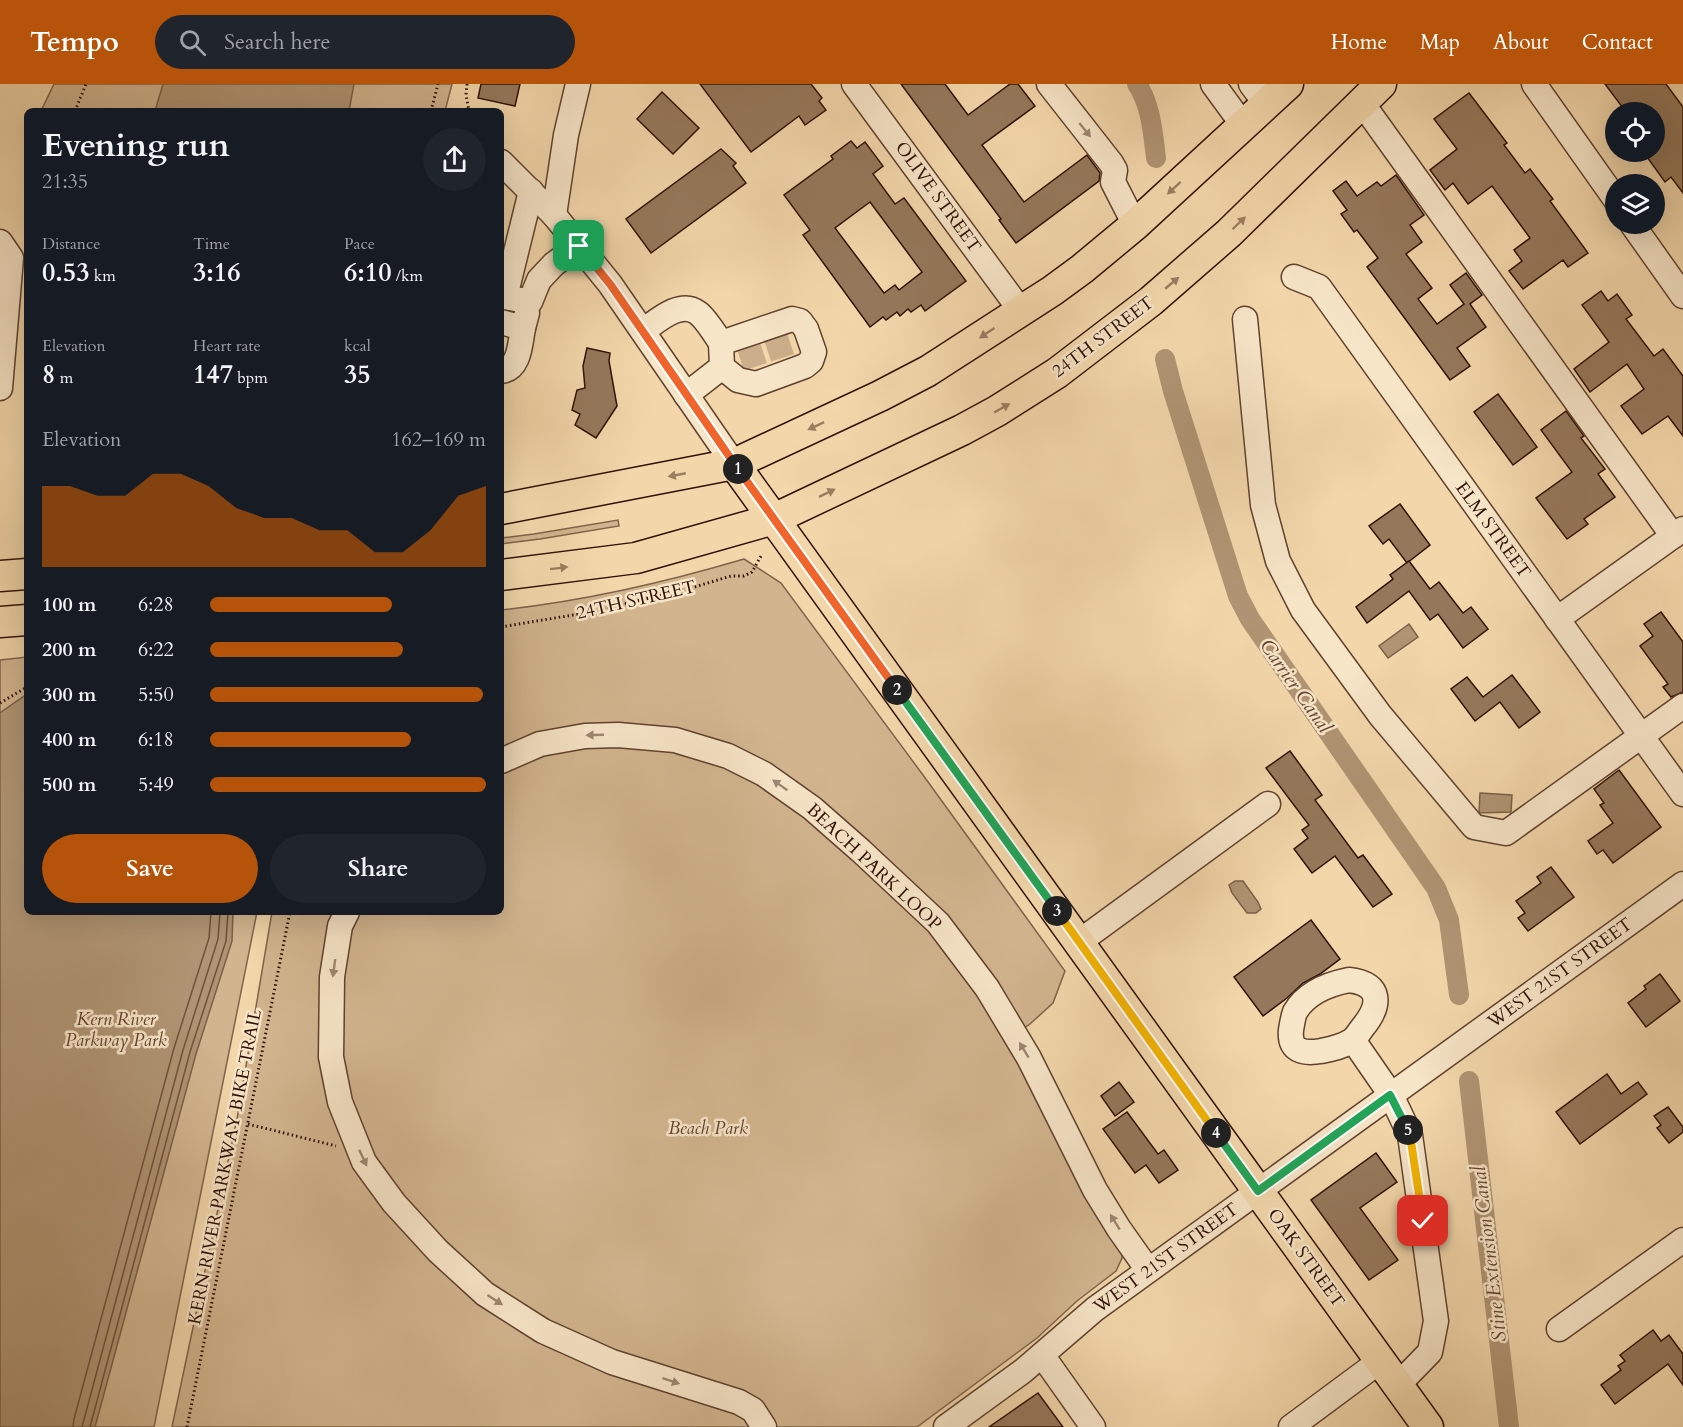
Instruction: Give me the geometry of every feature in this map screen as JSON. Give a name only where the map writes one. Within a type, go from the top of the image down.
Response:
[{"type":"main road","points":[[504,508],[734,464],[880,396],[927,371],[1052,291],[1082,268],[1135,225],[1243,125],[1258,94],[1288,84]]},
{"type":"main road","name":"24TH STREET","points":[[504,575],[636,558],[774,519],[962,430],[1057,374],[1152,301],[1229,233],[1373,91]]},
{"type":"main road","name":"OAK STREET","points":[[734,464],[1428,1427]]},
{"type":"main road","points":[[0,576],[24,574]]},
{"type":"main road","points":[[0,622],[24,620]]},
{"type":"street","points":[[554,215],[578,84]]},
{"type":"street","name":"OLIVE STREET","points":[[854,84],[1021,311]]},
{"type":"street","points":[[1049,84],[1111,163],[1115,170],[1113,182],[1135,225]]},
{"type":"street","points":[[1213,84],[1243,125]]},
{"type":"street","points":[[1534,84],[1605,184]]},
{"type":"street","points":[[1373,91],[1678,533],[1557,619]]},
{"type":"street","name":"OAK STREET","points":[[504,165],[554,215],[610,284],[734,464]]},
{"type":"street","points":[[530,302],[505,297],[531,191]]},
{"type":"street","points":[[1639,234],[1683,296]]},
{"type":"street","points":[[504,371],[516,363],[512,325],[530,302],[539,280],[554,264],[579,246]]},
{"type":"street","points":[[0,388],[4,254]]},
{"type":"street","name":"ELM STREET","points":[[1294,277],[1319,287],[1683,794]]},
{"type":"street","points":[[643,331],[672,311],[687,309],[697,312],[721,343],[722,367],[738,380],[756,384],[759,377],[786,367],[805,366],[811,361],[814,352],[806,329],[800,321],[792,319],[774,330],[747,339],[721,343]]},
{"type":"street","points":[[1245,318],[1263,505],[1278,561],[1303,610],[1380,715],[1474,828],[1506,833],[1683,706]]},
{"type":"street","points":[[686,394],[722,367]]},
{"type":"street","name":"BEACH PARK LOOP","points":[[504,760],[540,744],[585,736],[618,735],[675,740],[728,756],[764,774],[812,808],[938,923],[987,988],[1029,1058],[1095,1190],[1148,1270]]},
{"type":"street","points":[[1079,942],[1268,804]]},
{"type":"street","name":"WEST 21ST STREET","points":[[946,1427],[1023,1371],[1095,1309],[1683,884]]},
{"type":"street","points":[[346,915],[340,926],[332,977],[331,1057],[340,1102],[364,1162],[394,1203],[438,1251],[485,1294],[543,1331],[612,1362],[746,1405],[753,1410],[764,1427]]},
{"type":"street","points":[[1353,1040],[1390,1095],[1410,1135],[1436,1321],[1430,1352],[1398,1385]]},
{"type":"street","points":[[1559,1329],[1683,1240]]},
{"type":"street","points":[[1042,1354],[1093,1427]]},
{"type":"street","points":[[1291,1427],[1380,1361]]},
{"type":"path","points":[[76,108],[86,84]]},
{"type":"path","points":[[433,108],[438,84]]},
{"type":"path","points":[[467,84],[468,108]]},
{"type":"path","name":"24TH STREET","points":[[504,626],[591,612],[731,576],[744,576],[752,572],[761,556]]},
{"type":"path","points":[[0,703],[24,689]]},
{"type":"path","name":"KERN RIVER PARKWAY BIKE TRAIL","points":[[187,1427],[289,915]]},
{"type":"path","points":[[248,1124],[332,1146],[358,1148]]},
{"type":"green space","points":[[54,84],[452,84],[446,108],[42,108]]},
{"type":"green space","points":[[618,520],[619,526],[504,544],[504,538]]},
{"type":"green space","name":"Beach Park","points":[[744,559],[781,583],[1065,971],[1053,1003],[1030,1024],[1006,1040],[1122,1249],[1122,1258],[1116,1271],[1077,1301],[1037,1338],[917,1427],[172,1427],[237,1119],[271,915],[504,915],[504,610],[563,602],[684,576]]},
{"type":"green space","name":"Kern River Parkway Park","points":[[24,657],[24,915],[256,915],[154,1427],[0,1427],[0,660]]},
{"type":"water","points":[[163,84],[354,84],[350,108],[156,108]]},
{"type":"water","points":[[1409,624],[1418,637],[1388,658],[1379,646]]},
{"type":"water","name":"Kern River Parkway Park","points":[[24,696],[24,915],[233,915],[232,941],[196,1054],[95,1427],[0,1427],[0,713]]},
{"type":"water","points":[[1480,793],[1512,795],[1511,812],[1479,813]]},
{"type":"water","points":[[1235,881],[1243,881],[1258,902],[1261,909],[1256,913],[1247,913],[1232,893],[1229,885]]},
{"type":"building","points":[[481,84],[520,84],[515,106],[478,98]]},
{"type":"building","points":[[700,84],[811,84],[822,98],[819,101],[826,110],[805,125],[799,116],[751,152]]},
{"type":"building","points":[[901,84],[945,84],[968,115],[1010,84],[1018,84],[1035,106],[982,145],[1024,202],[1087,155],[1100,173],[1099,181],[1016,243],[999,220],[1001,219]]},
{"type":"building","points":[[1605,84],[1666,84],[1683,107],[1683,193],[1671,177],[1665,182],[1665,174],[1659,174],[1651,162],[1665,162],[1665,102],[1618,102]]},
{"type":"building","points":[[662,92],[699,128],[673,154],[637,119]]},
{"type":"building","points":[[1469,93],[1507,143],[1504,145],[1525,173],[1530,169],[1553,199],[1550,201],[1588,253],[1568,267],[1563,260],[1523,289],[1509,271],[1522,261],[1514,250],[1530,238],[1492,186],[1468,204],[1453,183],[1445,190],[1430,170],[1457,149],[1434,119]]},
{"type":"building","points":[[851,141],[857,148],[865,142],[883,166],[873,174],[895,204],[904,198],[966,281],[925,311],[921,305],[911,312],[908,309],[900,316],[897,312],[886,320],[883,317],[870,327],[803,235],[810,230],[784,195],[833,159],[831,156]],"holes":[[[870,202],[922,272],[899,290],[895,285],[884,293],[835,228]]]},
{"type":"building","points":[[721,149],[736,163],[733,166],[746,183],[651,253],[626,219]]},
{"type":"building","points":[[1396,175],[1424,215],[1410,225],[1422,242],[1406,254],[1432,288],[1418,299],[1437,324],[1464,304],[1450,285],[1466,273],[1482,295],[1470,304],[1486,327],[1457,348],[1470,366],[1450,380],[1367,267],[1378,258],[1357,230],[1354,232],[1341,214],[1347,210],[1333,191],[1346,181],[1357,196],[1377,182],[1381,186]]},
{"type":"building","points":[[1601,291],[1608,301],[1617,294],[1632,315],[1626,319],[1654,356],[1663,349],[1683,376],[1683,436],[1668,416],[1642,434],[1621,406],[1644,389],[1627,364],[1590,392],[1574,369],[1609,342],[1582,305]]},
{"type":"building","points":[[587,348],[610,353],[609,361],[617,406],[596,438],[575,425],[580,414],[572,410],[577,390],[585,388],[583,366]]},
{"type":"building","points":[[1498,394],[1537,447],[1513,465],[1474,412]]},
{"type":"building","points":[[1566,411],[1584,436],[1581,438],[1605,469],[1598,474],[1615,497],[1584,519],[1588,524],[1567,539],[1536,498],[1572,472],[1541,430]]},
{"type":"building","points":[[1400,504],[1430,545],[1407,563],[1389,539],[1383,544],[1369,526]]},
{"type":"building","points":[[1409,561],[1430,589],[1439,582],[1463,613],[1471,607],[1488,629],[1463,648],[1438,614],[1430,620],[1409,591],[1367,623],[1356,607],[1393,579],[1390,575]]},
{"type":"building","points":[[1661,612],[1683,642],[1683,692],[1671,697],[1663,687],[1668,684],[1640,646],[1653,636],[1644,624]]},
{"type":"building","points":[[1512,675],[1540,712],[1519,728],[1500,702],[1475,721],[1451,689],[1467,677],[1483,697]]},
{"type":"building","points":[[1290,751],[1322,795],[1315,800],[1358,858],[1363,855],[1392,894],[1373,907],[1335,856],[1312,873],[1294,849],[1308,838],[1302,830],[1309,825],[1266,768]]},
{"type":"building","points":[[1619,770],[1661,827],[1613,863],[1603,850],[1597,854],[1588,841],[1613,823],[1600,805],[1604,803],[1594,789]]},
{"type":"building","points":[[1551,867],[1574,897],[1528,931],[1518,918],[1525,913],[1516,901],[1541,883],[1537,877]]},
{"type":"building","points":[[1311,920],[1340,959],[1303,983],[1263,1016],[1234,977]]},
{"type":"building","points":[[1660,974],[1680,1001],[1646,1027],[1628,1003],[1646,989],[1644,986]]},
{"type":"building","points":[[1607,1074],[1621,1094],[1638,1082],[1647,1094],[1580,1144],[1556,1112]]},
{"type":"building","points":[[1119,1082],[1134,1102],[1115,1116],[1101,1096]]},
{"type":"building","points":[[1668,1107],[1683,1127],[1683,1132],[1669,1143],[1657,1128],[1661,1125],[1654,1116]]},
{"type":"building","points":[[1127,1112],[1158,1154],[1164,1150],[1178,1170],[1159,1183],[1146,1165],[1135,1173],[1103,1129]]},
{"type":"building","points":[[1376,1153],[1397,1182],[1360,1208],[1398,1260],[1369,1280],[1311,1200]]},
{"type":"building","points":[[1653,1330],[1661,1341],[1669,1335],[1683,1354],[1683,1385],[1668,1364],[1615,1404],[1601,1385],[1621,1370],[1618,1366],[1625,1361],[1620,1355]]},
{"type":"building","points":[[1038,1393],[1063,1427],[989,1427]]},
{"type":"waterway","name":"Carrier Canal","points":[[1137,84],[1148,110],[1156,158]]},
{"type":"waterway","name":"Carrier Canal","points":[[1165,359],[1238,596],[1250,619],[1436,888],[1449,920],[1459,995]]},
{"type":"waterway","name":"Stine Extension Canal","points":[[1469,1081],[1509,1427]]},
{"type":"tunnel","points":[[775,335],[784,362]]},
{"type":"tunnel","points":[[748,344],[757,372]]},
{"type":"route","points":[[579,246],[610,284],[734,464],[1258,1191],[1390,1095],[1410,1135],[1423,1221]]}]
